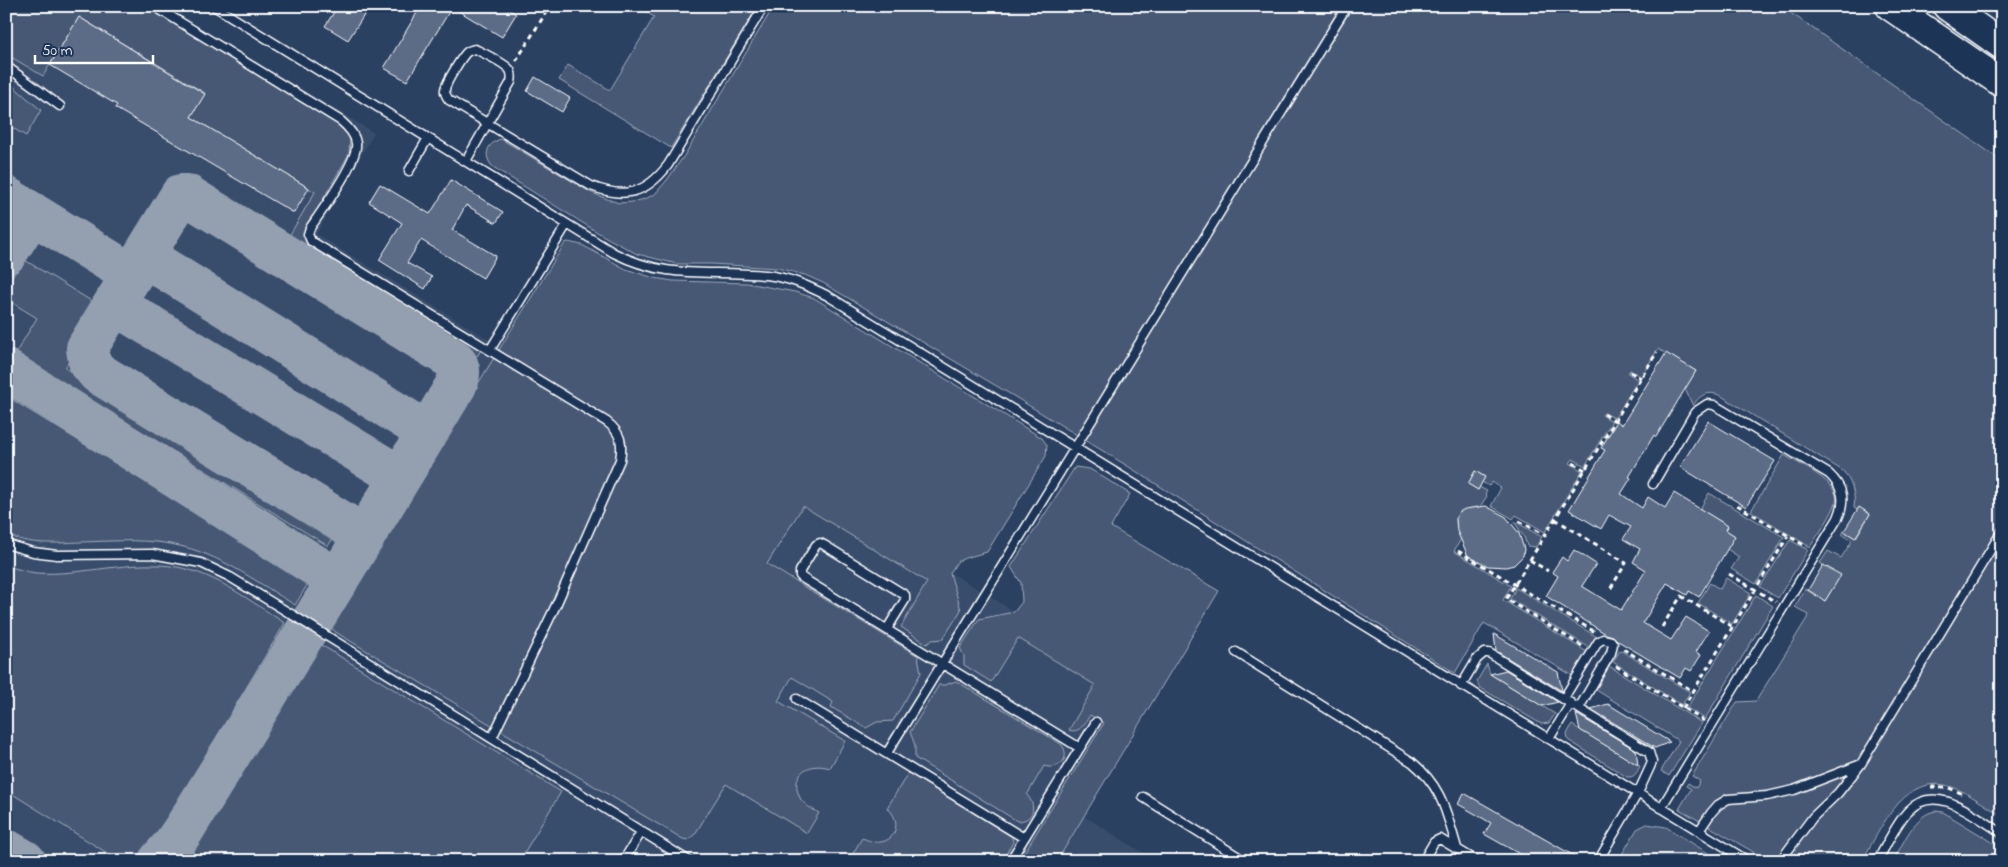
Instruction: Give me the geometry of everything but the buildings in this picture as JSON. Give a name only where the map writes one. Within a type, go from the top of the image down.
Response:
[{"type":"highway","points":[[1890,6],[2002,83]]},
{"type":"highway","points":[[1947,6],[2002,45]]},
{"type":"lane","points":[[154,6],[346,126],[353,134],[356,152],[310,228],[309,238],[311,241],[608,422],[618,433],[623,444],[620,460],[565,585],[492,738]]},
{"type":"lane","points":[[214,6],[614,253],[647,267],[683,273],[768,275],[809,286],[828,296],[1748,861]]},
{"type":"lane","points":[[466,161],[488,123],[511,82],[511,71],[474,49],[469,50],[445,89],[449,100],[488,123],[591,186],[608,192],[625,194],[642,189],[657,179],[668,165],[764,6]]},
{"type":"lane","points":[[886,753],[1347,6]]},
{"type":"lane","points":[[6,66],[60,106]]},
{"type":"lane","points":[[408,171],[428,138]]},
{"type":"lane","points":[[490,350],[567,224]]},
{"type":"lane","points":[[1653,484],[1695,412],[1707,404],[1714,405],[1829,474],[1841,489],[1843,499],[1842,508],[1816,553],[1661,808]]},
{"type":"lane","points":[[1780,861],[1813,817],[1838,793],[1861,764],[2002,531]]},
{"type":"lane","points":[[6,544],[33,552],[57,555],[152,554],[201,563],[238,582],[642,830],[689,861]]},
{"type":"lane","points":[[888,629],[905,600],[905,596],[824,545],[816,545],[800,571],[800,576],[1080,748]]},
{"type":"lane","points":[[1550,739],[1592,652],[1598,642],[1603,639],[1609,640],[1613,649],[1580,708]]},
{"type":"lane","points":[[1236,652],[1412,762],[1424,772],[1441,796],[1458,848]]},
{"type":"lane","points":[[1461,686],[1477,659],[1484,653],[1489,653],[1649,752],[1652,762],[1638,793],[1598,861]]},
{"type":"lane","points":[[797,699],[1024,838]]},
{"type":"lane","points":[[1010,861],[1096,722]]},
{"type":"lane","points":[[1699,831],[1711,812],[1728,799],[1767,796],[1794,790],[1861,764]]},
{"type":"lane","points":[[1143,797],[1245,861]]},
{"type":"lane","points":[[1877,861],[1907,812],[1918,803],[1933,799],[1947,801],[2002,833]]},
{"type":"lane","points":[[623,861],[642,830]]},
{"type":"lane","points":[[1423,861],[1437,840],[1444,840],[1477,861]]},
{"type":"path","points":[[511,71],[549,7]]},
{"type":"path","points":[[1592,652],[1506,599],[1657,352]]},
{"type":"path","points":[[1630,372],[1641,378]]},
{"type":"path","points":[[1604,414],[1615,421]]},
{"type":"path","points":[[1573,463],[1585,470]]},
{"type":"path","points":[[1737,505],[1816,553]]},
{"type":"path","points":[[1555,519],[1626,563],[1609,591]]},
{"type":"path","points":[[1519,521],[1545,535]]},
{"type":"path","points":[[1683,708],[1788,536]]},
{"type":"path","points":[[1458,551],[1693,691]]},
{"type":"path","points":[[1530,560],[1548,571]]},
{"type":"path","points":[[1729,574],[1783,606]]},
{"type":"path","points":[[1662,627],[1681,596],[1733,627]]},
{"type":"path","points":[[1607,660],[1710,725]]},
{"type":"shaded area","points":[[6,6],[164,6],[374,133],[316,234],[791,524],[813,489],[1155,697],[1084,816],[1156,861],[6,861]]},
{"type":"shaded area","points":[[6,6],[146,6],[340,126],[350,137],[349,154],[306,229],[305,238],[311,244],[482,349],[477,356],[288,238],[315,192],[191,117],[205,93],[79,17],[43,76],[6,54]]},
{"type":"shaded area","points":[[637,6],[758,6],[671,148],[559,80],[568,65],[610,90],[654,17]]},
{"type":"shaded area","points":[[774,6],[1781,6],[2002,161],[2002,816],[1971,796],[1952,787],[1935,784],[1920,787],[1907,795],[1896,806],[1886,819],[1862,861],[1769,861],[1679,809],[1691,789],[1686,786],[1688,783],[1696,788],[1700,781],[1692,776],[1737,702],[1756,701],[1809,615],[1795,607],[1805,589],[1825,601],[1840,576],[1820,563],[1828,551],[1841,558],[1852,541],[1842,535],[1844,531],[1856,538],[1870,514],[1859,508],[1857,510],[1854,508],[1852,488],[1843,471],[1723,397],[1710,393],[1706,394],[1699,398],[1693,406],[1685,389],[1696,371],[1658,349],[1641,377],[1630,370],[1628,373],[1638,380],[1615,418],[1604,413],[1602,415],[1612,421],[1585,466],[1573,459],[1570,463],[1582,471],[1545,532],[1516,515],[1513,519],[1491,506],[1501,488],[1492,482],[1489,486],[1482,482],[1485,477],[1475,471],[1468,484],[1478,490],[1479,487],[1487,491],[1485,494],[1487,496],[1480,507],[1461,512],[1456,520],[1461,539],[1454,551],[1511,586],[1503,600],[1587,652],[1573,676],[1484,623],[1455,673],[1142,475],[823,283],[805,275],[777,268],[677,264],[637,254],[602,235],[493,167],[490,163],[487,155],[489,147],[501,139],[590,192],[607,199],[619,203],[632,202],[655,194],[684,156]]},
{"type":"shaded area","points":[[6,80],[41,110],[26,136],[6,124]]},
{"type":"shaded area","points":[[565,243],[582,245],[626,269],[654,278],[673,281],[747,283],[795,292],[814,298],[1042,438],[1047,445],[1046,456],[987,552],[957,562],[950,573],[961,610],[943,639],[932,640],[927,644],[901,627],[927,582],[803,506],[767,564],[918,656],[921,673],[893,721],[877,722],[866,728],[831,707],[833,702],[792,677],[778,701],[845,741],[830,768],[814,766],[802,772],[799,777],[797,790],[800,798],[806,805],[819,813],[807,833],[726,784],[695,834],[688,840],[683,839],[331,628],[331,621]]},
{"type":"shaded area","points":[[23,259],[101,307],[65,368],[336,534],[328,546],[15,354],[37,318],[6,299],[6,287]]},
{"type":"shaded area","points":[[6,396],[309,582],[295,605],[227,564],[184,547],[159,542],[133,541],[43,543],[15,538],[6,534]]},
{"type":"shaded area","points":[[1784,455],[1817,474],[1826,481],[1836,495],[1836,502],[1831,513],[1810,547],[1751,511]]},
{"type":"shaded area","points":[[1075,467],[1090,469],[1130,494],[1111,527],[1219,591],[1057,861],[1019,861],[1104,723],[1090,715],[1079,729],[1069,730],[1095,685],[1018,638],[991,682],[964,665],[964,656],[960,648],[979,619],[1014,612],[1022,602],[1021,583],[1011,567]]},
{"type":"shaded area","points":[[1709,493],[1784,537],[1756,584],[1731,569],[1739,557],[1727,549],[1735,536],[1726,530],[1728,526],[1700,509]]},
{"type":"shaded area","points":[[1514,521],[1542,537],[1536,547],[1527,546]]},
{"type":"shaded area","points":[[1790,540],[1808,550],[1778,598],[1760,587]]},
{"type":"shaded area","points":[[142,565],[177,567],[220,582],[285,623],[145,855],[131,860],[120,861],[6,790],[6,566],[32,572],[53,573]]},
{"type":"shaded area","points":[[1726,578],[1751,593],[1732,624],[1698,603],[1710,583],[1720,589]]},
{"type":"shaded area","points":[[1516,588],[1597,637],[1590,648],[1510,599]]},
{"type":"shaded area","points":[[1756,595],[1773,606],[1705,719],[1687,708]]},
{"type":"shaded area","points":[[318,643],[561,792],[519,861],[183,861]]},
{"type":"shaded area","points":[[1620,650],[1690,692],[1682,705],[1613,662]]},
{"type":"shaded area","points":[[1487,664],[1490,674],[1555,714],[1549,723],[1541,724],[1479,687],[1477,681]]},
{"type":"shaded area","points":[[1609,666],[1702,723],[1669,776],[1661,771],[1679,741],[1596,690]]},
{"type":"shaded area","points":[[956,681],[1061,744],[1064,749],[1065,758],[1063,762],[1055,766],[1044,766],[1027,795],[1033,808],[1030,816],[1023,820],[1017,821],[915,758],[915,745],[910,732],[939,685]]},
{"type":"shaded area","points":[[1572,725],[1640,766],[1635,774],[1632,777],[1627,777],[1568,740],[1567,734]]},
{"type":"shaded area","points":[[908,773],[1012,837],[1013,842],[1002,861],[849,860],[862,838],[881,842],[891,837],[896,827],[896,822],[887,808]]},
{"type":"shaded area","points":[[1943,812],[2002,848],[2002,861],[1893,861],[1910,830],[1916,823],[1928,813]]},
{"type":"shaded area","points":[[1647,824],[1666,827],[1721,861],[1618,861],[1637,829]]},
{"type":"taxiway","points":[[159,861],[184,829],[355,552],[389,496],[456,385],[459,372],[454,360],[187,195],[181,195],[87,348],[89,362],[98,373],[365,536]]},
{"type":"taxiway","points":[[6,197],[132,275]]},
{"type":"taxiway","points":[[6,254],[32,213]]},
{"type":"taxiway","points":[[144,256],[427,432]]},
{"type":"taxiway","points":[[114,304],[400,477]]},
{"type":"taxiway","points":[[6,370],[338,580]]},
{"type":"taxiway","points":[[6,850],[25,861]]}]
